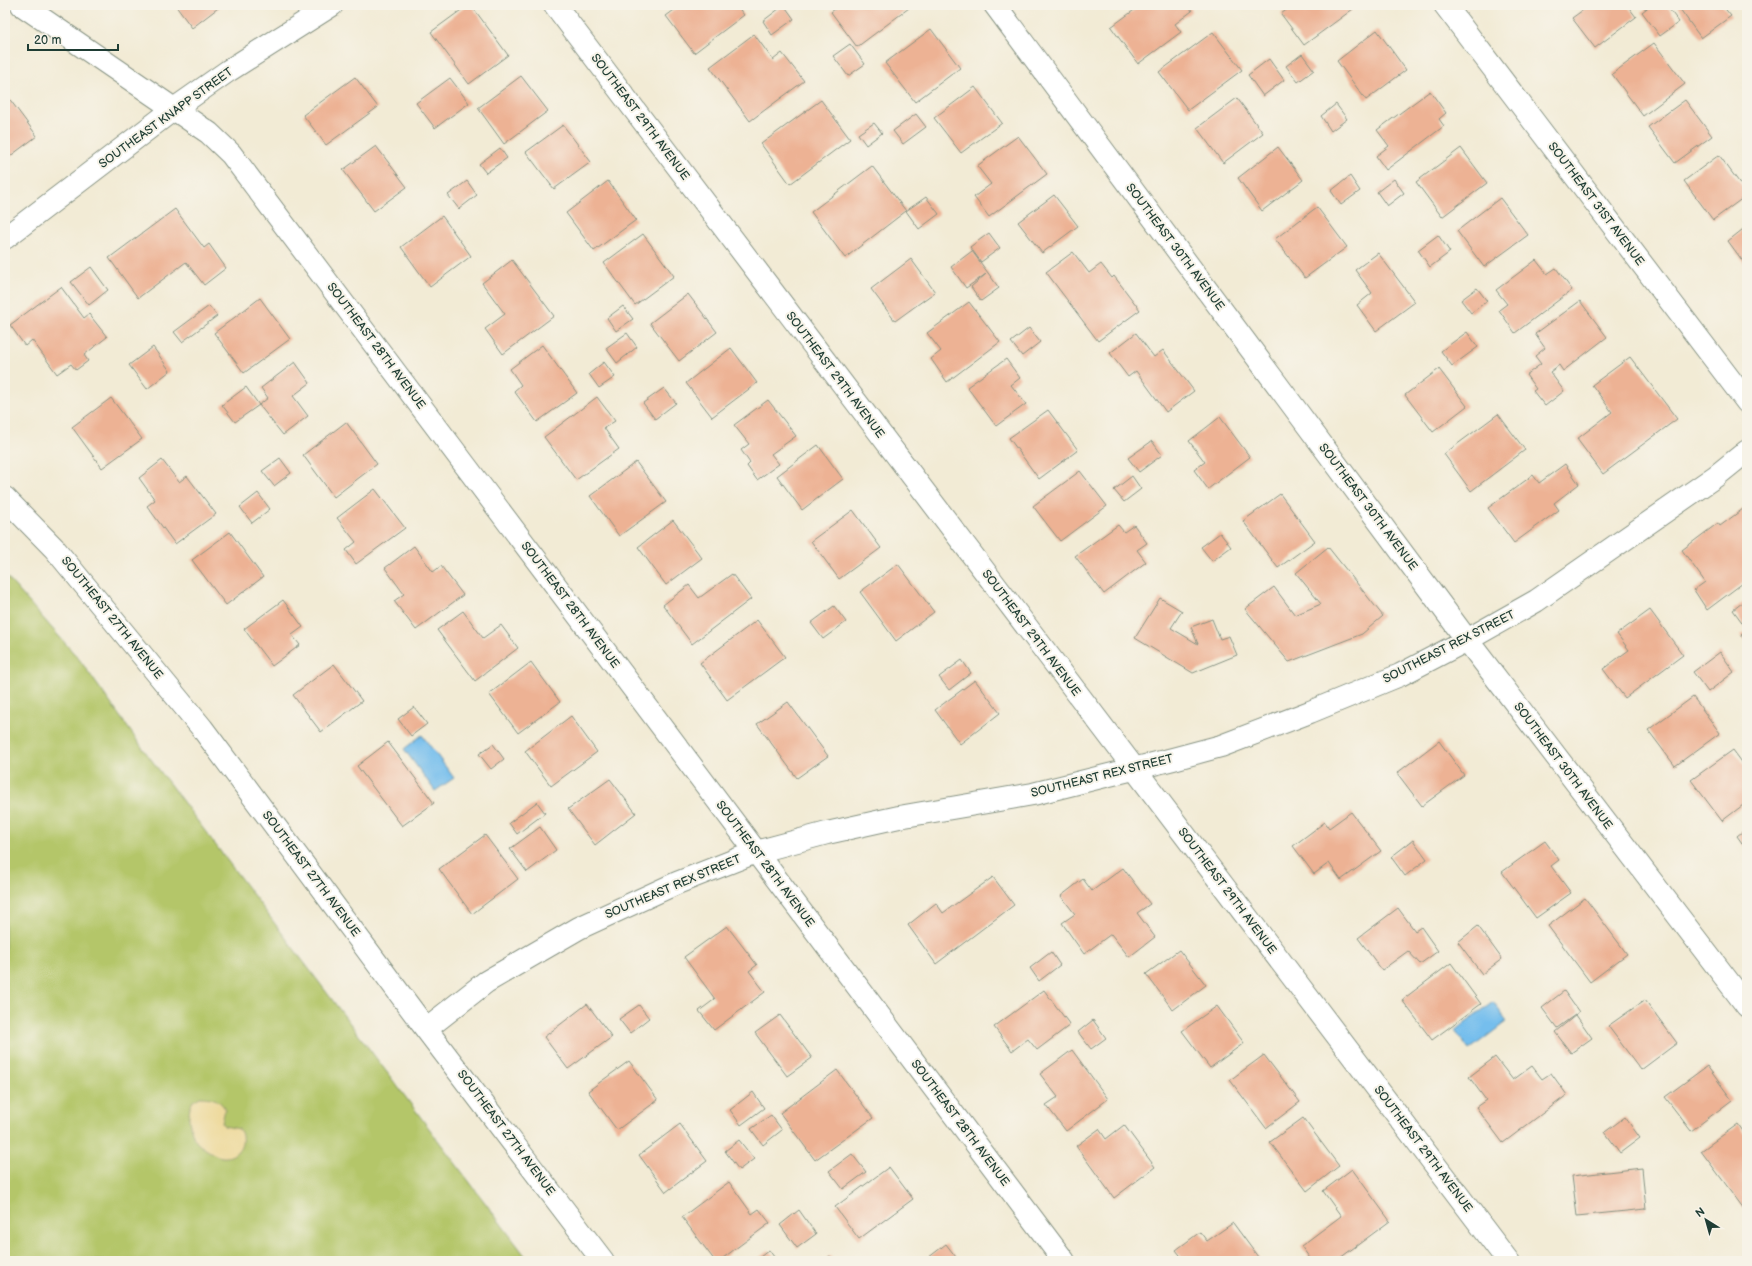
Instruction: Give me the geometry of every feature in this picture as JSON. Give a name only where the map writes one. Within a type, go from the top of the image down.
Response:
[{"type":"street","name":"SOUTHEAST 28TH AVENUE","points":[[22,5],[209,133],[231,154],[1064,1261]]},
{"type":"street","name":"SOUTHEAST KNAPP STREET","points":[[5,238],[228,71],[332,5]]},
{"type":"street","name":"SOUTHEAST 29TH AVENUE","points":[[555,5],[1508,1261]]},
{"type":"street","name":"SOUTHEAST 30TH AVENUE","points":[[995,5],[1467,640],[1747,1006]]},
{"type":"street","name":"SOUTHEAST 31ST AVENUE","points":[[1445,5],[1747,402]]},
{"type":"street","name":"SOUTHEAST REX STREET","points":[[426,1029],[486,982],[580,928],[677,883],[756,852],[834,831],[899,817],[1032,794],[1221,746],[1310,712],[1400,675],[1467,640],[1536,601],[1716,476],[1747,451]]},
{"type":"street","name":"SOUTHEAST 27TH AVENUE","points":[[5,498],[54,548],[202,728],[426,1029],[603,1261]]},
{"type":"green space","points":[[5,575],[79,659],[141,746],[529,1261],[5,1261]]},
{"type":"sand","points":[[200,1097],[208,1097],[221,1103],[225,1109],[222,1123],[224,1126],[239,1129],[242,1134],[242,1140],[239,1150],[235,1154],[224,1157],[217,1156],[201,1146],[195,1140],[190,1126],[189,1111],[193,1101]]},
{"type":"water","points":[[422,735],[454,778],[435,791],[404,749]]},
{"type":"water","points":[[1493,1002],[1507,1021],[1469,1050],[1455,1031]]},
{"type":"building","points":[[175,5],[222,5],[192,28]]},
{"type":"building","points":[[468,5],[471,5],[508,55],[469,84],[431,32]]},
{"type":"building","points":[[681,5],[736,5],[744,15],[694,53],[666,16]]},
{"type":"building","points":[[784,5],[794,19],[772,35],[763,21]]},
{"type":"building","points":[[840,5],[907,5],[909,8],[857,47],[831,12]]},
{"type":"building","points":[[1141,5],[1188,5],[1192,11],[1175,24],[1181,32],[1138,64],[1111,27]]},
{"type":"building","points":[[1293,5],[1349,5],[1353,9],[1304,45],[1281,14]]},
{"type":"building","points":[[1590,5],[1627,5],[1636,17],[1595,48],[1572,18]]},
{"type":"building","points":[[1651,5],[1666,5],[1679,22],[1660,36],[1642,12]]},
{"type":"building","points":[[1677,5],[1722,5],[1731,16],[1701,38]]},
{"type":"building","points":[[931,29],[960,68],[915,102],[885,63]]},
{"type":"building","points":[[1377,30],[1406,70],[1366,100],[1337,61]]},
{"type":"building","points":[[1213,32],[1242,70],[1188,110],[1159,72]]},
{"type":"building","points":[[754,34],[773,60],[782,53],[804,81],[750,121],[710,67]]},
{"type":"building","points":[[1654,43],[1685,84],[1643,116],[1612,74]]},
{"type":"building","points":[[850,44],[865,64],[848,76],[833,56]]},
{"type":"building","points":[[1302,54],[1314,70],[1298,82],[1286,66]]},
{"type":"building","points":[[1269,59],[1284,80],[1263,96],[1248,75]]},
{"type":"building","points":[[521,76],[548,111],[504,144],[478,108]]},
{"type":"building","points":[[355,77],[378,107],[326,145],[303,115]]},
{"type":"building","points":[[450,78],[469,103],[435,128],[416,103]]},
{"type":"building","points":[[975,87],[1002,123],[961,153],[934,118]]},
{"type":"building","points":[[1430,91],[1446,113],[1439,119],[1444,126],[1386,170],[1376,156],[1389,146],[1377,130]]},
{"type":"building","points":[[5,93],[37,136],[5,160]]},
{"type":"building","points":[[1237,98],[1263,133],[1223,163],[1197,128]]},
{"type":"building","points":[[821,100],[850,139],[790,184],[761,144]]},
{"type":"building","points":[[1685,100],[1712,136],[1675,163],[1648,127]]},
{"type":"building","points":[[1336,104],[1347,119],[1331,131],[1321,116]]},
{"type":"building","points":[[916,114],[926,127],[903,144],[893,131]]},
{"type":"building","points":[[874,123],[882,133],[866,145],[858,134]]},
{"type":"building","points":[[563,125],[591,162],[554,189],[526,152]]},
{"type":"building","points":[[1018,136],[1047,174],[989,217],[974,197],[991,184],[977,166]]},
{"type":"building","points":[[376,146],[407,187],[374,211],[343,170]]},
{"type":"building","points":[[1278,147],[1303,180],[1262,211],[1238,178]]},
{"type":"building","points":[[500,148],[507,158],[486,173],[479,164]]},
{"type":"building","points":[[1461,148],[1487,183],[1442,217],[1416,182]]},
{"type":"building","points":[[1719,155],[1747,195],[1713,220],[1684,181]]},
{"type":"building","points":[[872,166],[906,211],[845,258],[811,212]]},
{"type":"building","points":[[1350,176],[1360,191],[1341,205],[1331,191]]},
{"type":"building","points":[[1394,179],[1404,193],[1387,206],[1377,192]]},
{"type":"building","points":[[467,181],[477,195],[459,209],[448,195]]},
{"type":"building","points":[[608,181],[636,220],[594,251],[566,213]]},
{"type":"building","points":[[1054,195],[1078,226],[1042,253],[1018,222]]},
{"type":"building","points":[[926,197],[939,214],[919,229],[906,211]]},
{"type":"building","points":[[1500,198],[1528,235],[1484,267],[1457,231]]},
{"type":"building","points":[[1317,207],[1347,247],[1305,278],[1275,239]]},
{"type":"building","points":[[175,209],[204,248],[209,244],[226,268],[204,285],[186,262],[138,298],[109,258]]},
{"type":"building","points":[[442,216],[471,256],[430,287],[401,247]]},
{"type":"building","points":[[1747,226],[1747,267],[1728,241]]},
{"type":"building","points":[[989,233],[1000,248],[981,262],[970,247]]},
{"type":"building","points":[[643,234],[674,276],[635,305],[604,263]]},
{"type":"building","points":[[1438,235],[1450,252],[1430,267],[1418,250]]},
{"type":"building","points":[[972,251],[999,288],[981,301],[971,287],[986,274],[966,288],[951,267]]},
{"type":"building","points":[[1073,252],[1089,273],[1101,264],[1112,278],[1114,276],[1140,310],[1098,341],[1046,272]]},
{"type":"building","points":[[1378,253],[1415,302],[1376,331],[1357,305],[1372,293],[1355,270]]},
{"type":"building","points":[[911,259],[935,292],[895,321],[871,289]]},
{"type":"building","points":[[512,260],[554,316],[503,354],[485,329],[505,314],[482,283]]},
{"type":"building","points":[[1536,260],[1547,274],[1556,268],[1572,290],[1515,333],[1499,310],[1507,304],[1496,290]]},
{"type":"building","points":[[91,267],[108,290],[89,305],[71,282]]},
{"type":"building","points":[[61,287],[84,318],[89,314],[107,337],[84,355],[88,361],[76,370],[71,364],[57,374],[32,340],[25,346],[10,325]]},
{"type":"building","points":[[1477,288],[1487,301],[1471,313],[1461,300]]},
{"type":"building","points":[[688,294],[717,332],[679,361],[650,323]]},
{"type":"building","points":[[260,298],[290,339],[244,373],[214,333]]},
{"type":"building","points":[[1580,301],[1607,337],[1563,371],[1559,365],[1550,372],[1564,391],[1545,406],[1533,391],[1536,389],[1526,375],[1541,364],[1535,356],[1545,348],[1535,334]]},
{"type":"building","points":[[969,302],[1000,342],[947,382],[931,359],[941,351],[927,333]]},
{"type":"building","points":[[209,306],[217,316],[182,342],[174,332]]},
{"type":"building","points":[[623,306],[633,319],[616,331],[607,318]]},
{"type":"building","points":[[1029,328],[1040,342],[1022,356],[1011,342]]},
{"type":"building","points":[[1467,332],[1478,347],[1452,366],[1441,351]]},
{"type":"building","points":[[627,333],[637,347],[617,363],[606,348]]},
{"type":"building","points":[[1136,333],[1154,357],[1163,350],[1194,391],[1166,412],[1136,371],[1128,377],[1110,353]]},
{"type":"building","points":[[542,345],[577,393],[537,422],[514,391],[521,385],[510,369]]},
{"type":"building","points":[[153,347],[170,371],[147,389],[129,365]]},
{"type":"building","points":[[731,348],[757,383],[712,417],[686,383]]},
{"type":"building","points":[[1630,357],[1677,419],[1603,474],[1577,439],[1612,412],[1592,385]]},
{"type":"building","points":[[1006,359],[1020,378],[1011,385],[1026,404],[996,426],[967,387]]},
{"type":"building","points":[[295,362],[310,383],[293,396],[308,416],[283,435],[259,405],[268,398],[261,388]]},
{"type":"building","points":[[604,362],[615,377],[599,388],[589,374]]},
{"type":"building","points":[[1439,369],[1467,406],[1433,432],[1405,395]]},
{"type":"building","points":[[246,387],[259,405],[235,422],[222,405]]},
{"type":"building","points":[[664,388],[676,403],[655,419],[643,403]]},
{"type":"building","points":[[597,397],[615,421],[604,428],[619,449],[576,480],[544,437]]},
{"type":"building","points":[[111,398],[142,439],[102,468],[72,427]]},
{"type":"building","points":[[768,400],[796,436],[771,454],[779,464],[757,480],[747,466],[750,463],[741,450],[749,444],[734,425]]},
{"type":"building","points":[[1048,410],[1078,450],[1039,479],[1009,438]]},
{"type":"building","points":[[1498,414],[1525,450],[1471,491],[1444,454]]},
{"type":"building","points":[[1220,417],[1250,457],[1208,489],[1194,470],[1205,462],[1189,441]]},
{"type":"building","points":[[346,422],[377,464],[334,497],[303,455]]},
{"type":"building","points":[[1152,441],[1162,455],[1139,472],[1128,458]]},
{"type":"building","points":[[818,445],[843,479],[802,510],[777,476]]},
{"type":"building","points":[[280,458],[291,473],[274,486],[262,471]]},
{"type":"building","points":[[162,460],[179,482],[187,476],[216,514],[175,544],[147,506],[155,500],[139,478]]},
{"type":"building","points":[[636,462],[666,502],[619,536],[590,496]]},
{"type":"building","points":[[1565,464],[1579,484],[1554,503],[1559,510],[1514,543],[1488,508],[1533,475],[1539,483]]},
{"type":"building","points":[[1080,471],[1107,506],[1060,541],[1033,506]]},
{"type":"building","points":[[1132,476],[1141,489],[1124,502],[1114,490]]},
{"type":"building","points":[[375,489],[405,528],[356,564],[346,550],[356,542],[337,518]]},
{"type":"building","points":[[258,493],[270,509],[252,523],[240,507]]},
{"type":"building","points":[[1280,494],[1315,541],[1278,568],[1243,521]]},
{"type":"building","points":[[1747,506],[1747,580],[1707,610],[1694,590],[1705,582],[1682,550],[1718,523],[1720,526]]},
{"type":"building","points":[[853,510],[881,548],[839,579],[811,541]]},
{"type":"building","points":[[673,520],[702,558],[666,585],[638,547]]},
{"type":"building","points":[[1118,525],[1124,532],[1134,525],[1147,543],[1137,550],[1146,562],[1104,594],[1075,556]]},
{"type":"building","points":[[230,532],[263,577],[226,605],[192,560]]},
{"type":"building","points":[[1220,533],[1231,547],[1212,561],[1201,547]]},
{"type":"building","points":[[414,546],[433,572],[441,566],[463,595],[416,630],[394,601],[404,594],[385,568]]},
{"type":"building","points":[[1328,547],[1383,616],[1362,634],[1289,662],[1245,609],[1274,587],[1295,615],[1321,604],[1296,573]]},
{"type":"building","points":[[898,564],[934,612],[896,641],[860,592]]},
{"type":"building","points":[[732,574],[751,599],[692,644],[663,605],[689,585],[699,598]]},
{"type":"building","points":[[1160,598],[1182,611],[1171,628],[1198,644],[1191,627],[1212,619],[1220,639],[1229,636],[1237,655],[1193,673],[1135,638]]},
{"type":"building","points":[[1747,599],[1747,629],[1733,610]]},
{"type":"building","points":[[283,600],[303,627],[292,635],[300,645],[272,666],[244,629]]},
{"type":"building","points":[[834,606],[846,622],[823,639],[811,623]]},
{"type":"building","points":[[1650,610],[1683,655],[1625,698],[1603,669],[1629,650],[1617,634]]},
{"type":"building","points":[[463,611],[483,638],[501,625],[518,648],[475,681],[437,630]]},
{"type":"building","points":[[757,620],[785,657],[727,700],[700,663]]},
{"type":"building","points":[[1747,631],[1747,643],[1741,635]]},
{"type":"building","points":[[1720,652],[1734,672],[1708,692],[1693,672]]},
{"type":"building","points":[[962,660],[971,673],[949,690],[939,677]]},
{"type":"building","points":[[531,662],[560,702],[518,733],[489,694]]},
{"type":"building","points":[[334,664],[362,701],[321,732],[293,695]]},
{"type":"building","points":[[975,680],[1000,713],[960,744],[935,710]]},
{"type":"building","points":[[1693,697],[1720,733],[1675,766],[1648,730]]},
{"type":"building","points":[[788,702],[828,756],[797,778],[757,724]]},
{"type":"building","points":[[414,707],[427,724],[411,736],[398,719]]},
{"type":"building","points":[[571,716],[597,752],[551,786],[525,751]]},
{"type":"building","points":[[1439,741],[1464,775],[1422,806],[1397,773]]},
{"type":"building","points":[[388,742],[434,803],[402,826],[357,766]]},
{"type":"building","points":[[493,744],[504,759],[491,769],[479,754]]},
{"type":"building","points":[[1733,750],[1747,769],[1747,802],[1722,821],[1691,780]]},
{"type":"building","points":[[610,779],[636,813],[595,845],[568,809]]},
{"type":"building","points":[[537,802],[545,813],[517,834],[509,823]]},
{"type":"building","points":[[1351,812],[1381,851],[1341,880],[1329,863],[1314,874],[1293,846],[1325,822],[1329,828]]},
{"type":"building","points":[[540,827],[556,850],[527,872],[510,849]]},
{"type":"building","points":[[1747,828],[1747,850],[1737,836]]},
{"type":"building","points":[[485,835],[518,879],[472,914],[439,869]]},
{"type":"building","points":[[1413,840],[1427,859],[1405,876],[1391,857]]},
{"type":"building","points":[[1545,841],[1559,860],[1551,866],[1571,893],[1536,918],[1502,872]]},
{"type":"building","points":[[1123,868],[1150,904],[1137,913],[1155,937],[1129,957],[1111,934],[1084,954],[1062,923],[1075,914],[1061,896],[1083,879],[1092,891]]},
{"type":"building","points":[[993,877],[1014,905],[936,964],[908,925],[936,903],[943,913]]},
{"type":"building","points":[[1585,898],[1627,954],[1590,982],[1548,926]]},
{"type":"building","points":[[1398,908],[1415,931],[1421,927],[1438,951],[1420,964],[1408,951],[1382,970],[1358,938]]},
{"type":"building","points":[[727,926],[757,965],[749,971],[765,992],[714,1030],[699,1011],[715,999],[684,957]]},
{"type":"building","points":[[1478,926],[1502,959],[1482,974],[1458,942]]},
{"type":"building","points":[[1179,950],[1206,985],[1173,1010],[1146,974]]},
{"type":"building","points":[[1051,952],[1060,965],[1039,981],[1030,968]]},
{"type":"building","points":[[1451,963],[1481,1004],[1432,1040],[1402,1000]]},
{"type":"building","points":[[1044,990],[1070,1025],[1037,1050],[1028,1039],[1012,1051],[994,1027]]},
{"type":"building","points":[[1564,991],[1579,1012],[1557,1028],[1542,1008]]},
{"type":"building","points":[[1645,1000],[1677,1043],[1641,1070],[1608,1026]]},
{"type":"building","points":[[587,1004],[612,1037],[568,1069],[544,1037]]},
{"type":"building","points":[[639,1005],[649,1018],[630,1033],[619,1019]]},
{"type":"building","points":[[1217,1006],[1244,1043],[1210,1068],[1182,1031]]},
{"type":"building","points":[[780,1015],[812,1058],[787,1076],[755,1033]]},
{"type":"building","points":[[1576,1015],[1592,1038],[1571,1053],[1555,1032]]},
{"type":"building","points":[[1093,1020],[1106,1038],[1091,1049],[1078,1032]]},
{"type":"building","points":[[1072,1050],[1108,1099],[1066,1131],[1046,1105],[1058,1097],[1040,1074]]},
{"type":"building","points":[[1264,1055],[1300,1102],[1266,1128],[1230,1080]]},
{"type":"building","points":[[1495,1057],[1513,1080],[1532,1066],[1542,1079],[1551,1073],[1567,1095],[1503,1143],[1476,1107],[1486,1100],[1469,1077]]},
{"type":"building","points":[[629,1061],[658,1100],[617,1130],[588,1091]]},
{"type":"building","points":[[1707,1066],[1732,1100],[1691,1131],[1665,1097]]},
{"type":"building","points":[[837,1070],[873,1118],[815,1160],[780,1113]]},
{"type":"building","points":[[753,1092],[764,1108],[741,1125],[730,1110]]},
{"type":"building","points":[[771,1115],[782,1130],[763,1145],[751,1129]]},
{"type":"building","points":[[1625,1117],[1640,1138],[1620,1153],[1605,1132]]},
{"type":"building","points":[[1303,1118],[1339,1166],[1307,1191],[1270,1142]]},
{"type":"building","points":[[680,1124],[707,1161],[666,1192],[639,1155]]},
{"type":"building","points":[[1738,1124],[1747,1137],[1747,1213],[1701,1151]]},
{"type":"building","points":[[1124,1125],[1155,1167],[1114,1198],[1076,1146],[1099,1129],[1106,1139]]},
{"type":"building","points":[[739,1140],[754,1159],[739,1170],[725,1151]]},
{"type":"building","points":[[852,1154],[866,1172],[843,1189],[829,1171]]},
{"type":"building","points":[[889,1167],[913,1199],[859,1239],[835,1207]]},
{"type":"building","points":[[1642,1168],[1646,1209],[1577,1216],[1572,1176]]},
{"type":"building","points":[[1352,1169],[1390,1221],[1336,1261],[1312,1261],[1301,1246],[1341,1216],[1323,1191]]},
{"type":"building","points":[[729,1182],[752,1214],[759,1209],[770,1223],[719,1261],[715,1261],[682,1217]]},
{"type":"building","points":[[799,1210],[816,1234],[797,1248],[780,1225]]},
{"type":"building","points":[[1233,1223],[1261,1261],[1181,1261],[1183,1259],[1176,1250],[1200,1232],[1207,1241]]},
{"type":"building","points":[[946,1244],[959,1261],[924,1261]]},
{"type":"building","points":[[769,1250],[777,1261],[755,1261]]},
{"type":"building","points":[[830,1256],[833,1261],[823,1261]]}]
